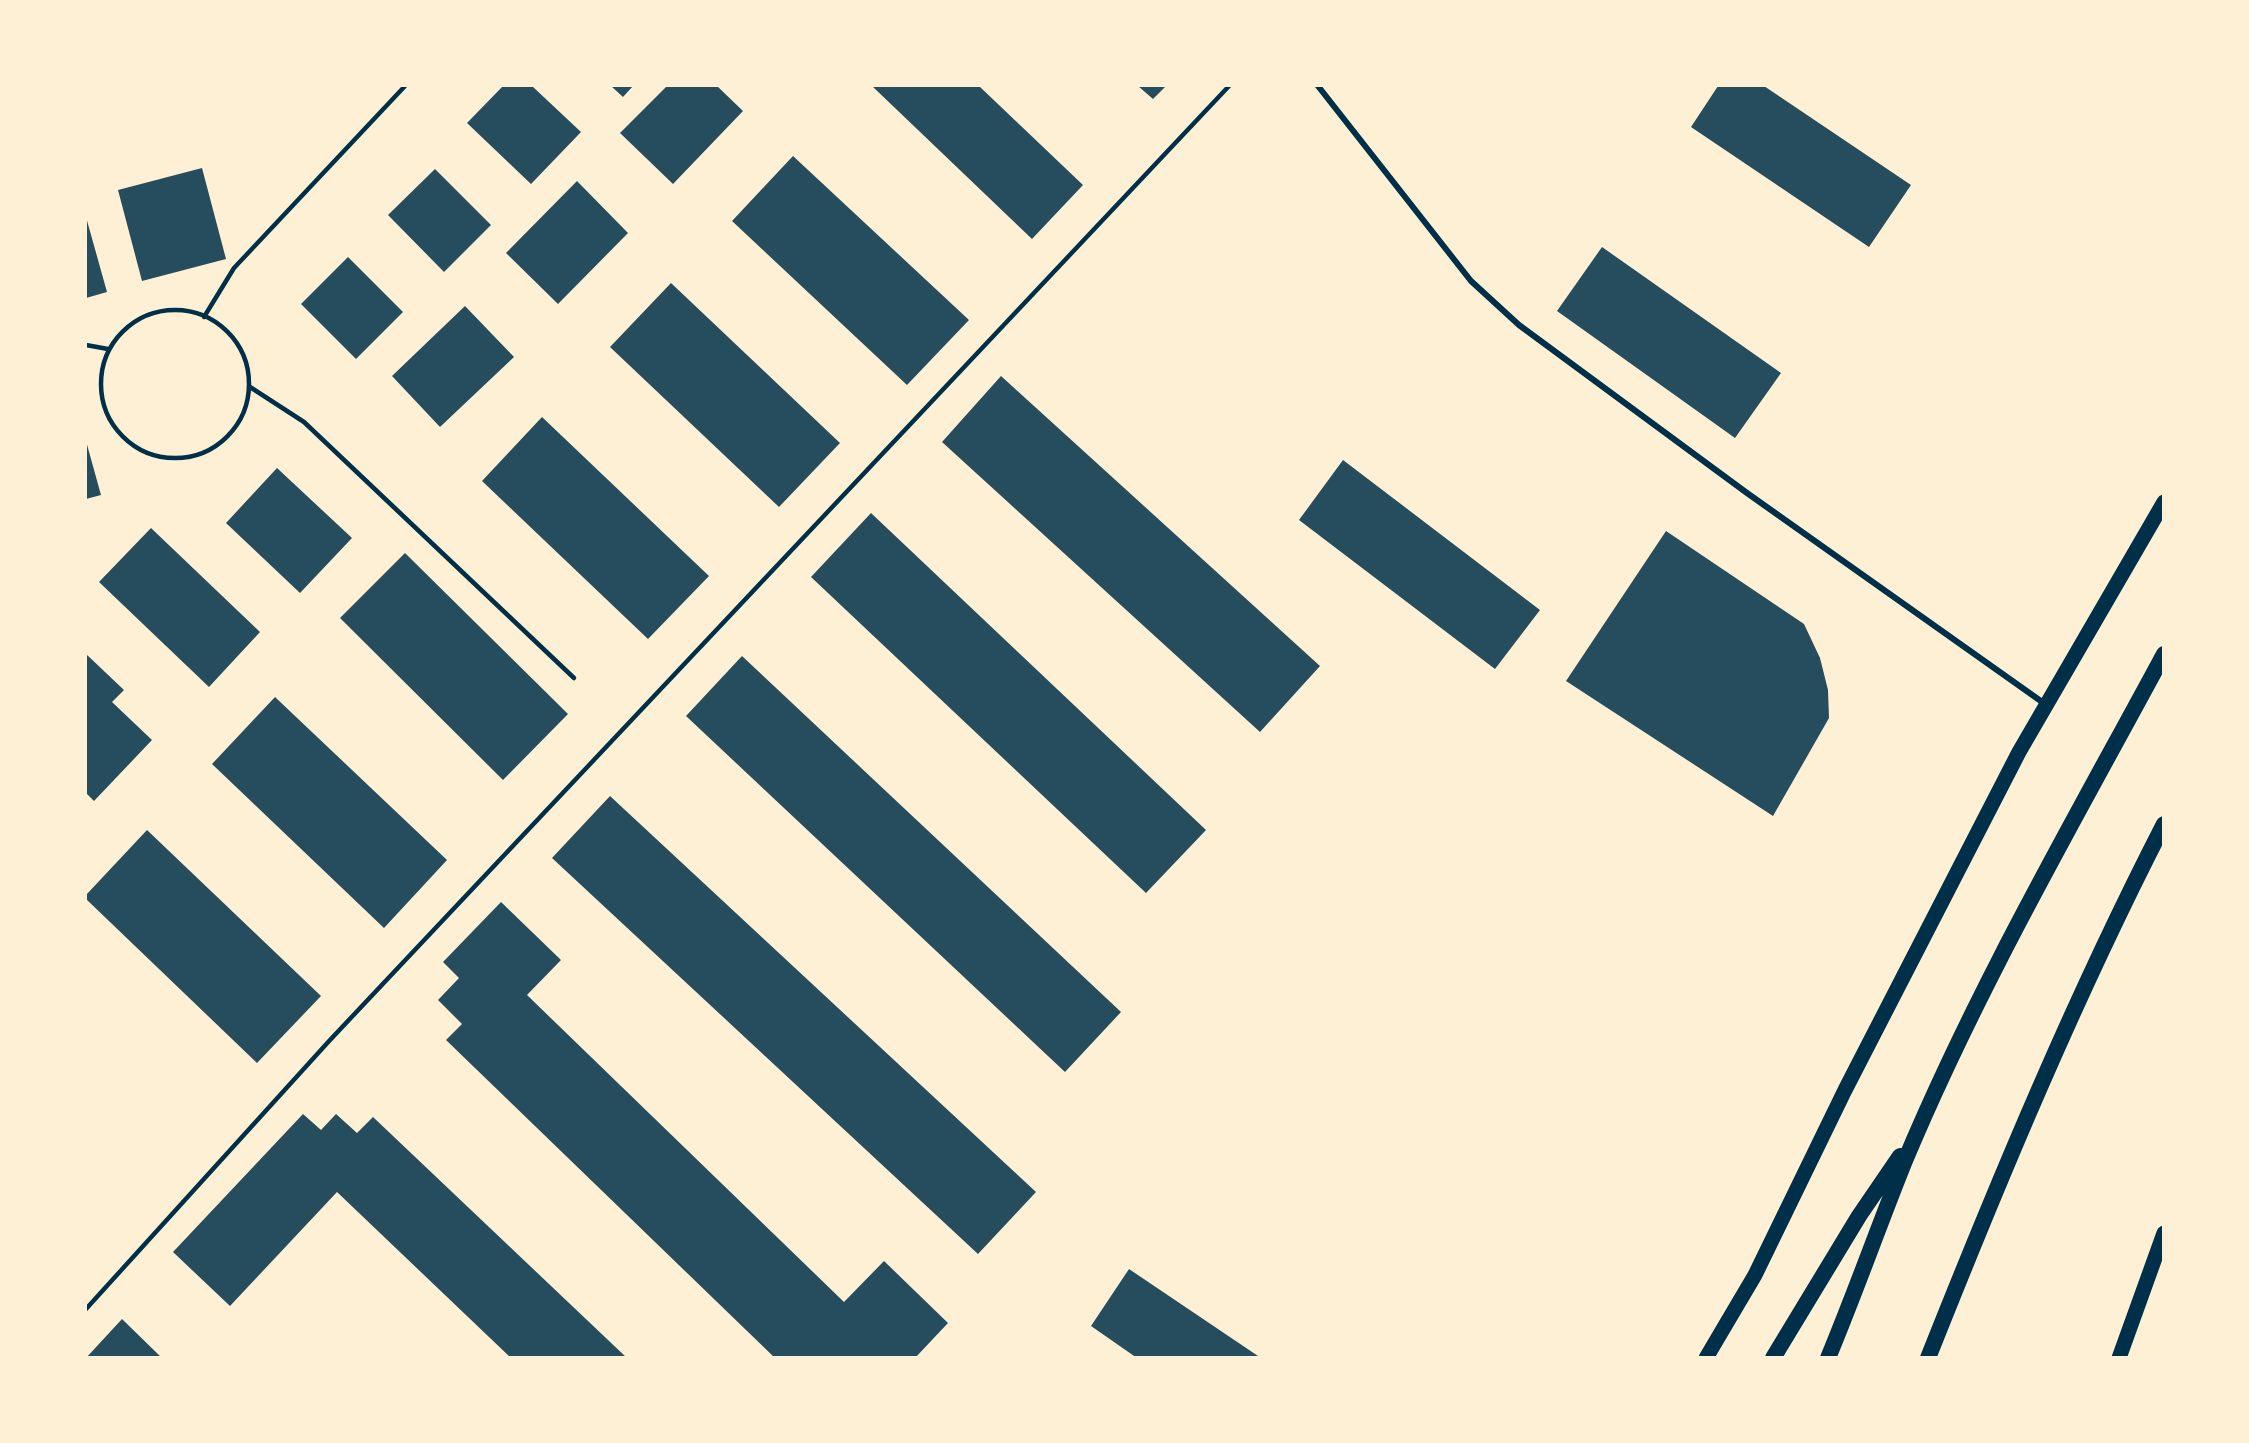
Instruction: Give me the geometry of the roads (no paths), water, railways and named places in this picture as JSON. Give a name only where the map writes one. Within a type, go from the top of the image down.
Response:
[{"type":"highway","points":[[1828,1358],[1922,1123],[2015,930],[2163,654]]},
{"type":"highway","points":[[1928,1358],[2017,1140],[2134,882],[2163,824]]},
{"type":"highway","points":[[1773,1358],[1859,1216],[1922,1123]]},
{"type":"main road","points":[[1706,1358],[1755,1275],[1845,1090],[2046,705],[2163,502]]},
{"type":"main road","points":[[2119,1358],[2163,1233]]},
{"type":"street","points":[[1318,86],[1471,281],[1519,325],[1747,493],[2046,705]]},
{"type":"lane","points":[[204,317],[234,268],[405,86]]},
{"type":"lane","points":[[86,1309],[338,1031],[1229,86]]},
{"type":"lane","points":[[168,309],[194,311],[217,322],[235,340],[246,362],[250,387],[244,412],[231,434],[212,449],[189,458],[166,459],[142,452],[123,438],[108,419],[101,396],[100,372],[108,349],[123,329],[144,315],[168,309]]},
{"type":"lane","points":[[86,345],[108,349]]},
{"type":"lane","points":[[250,387],[304,422],[574,678]]}]
